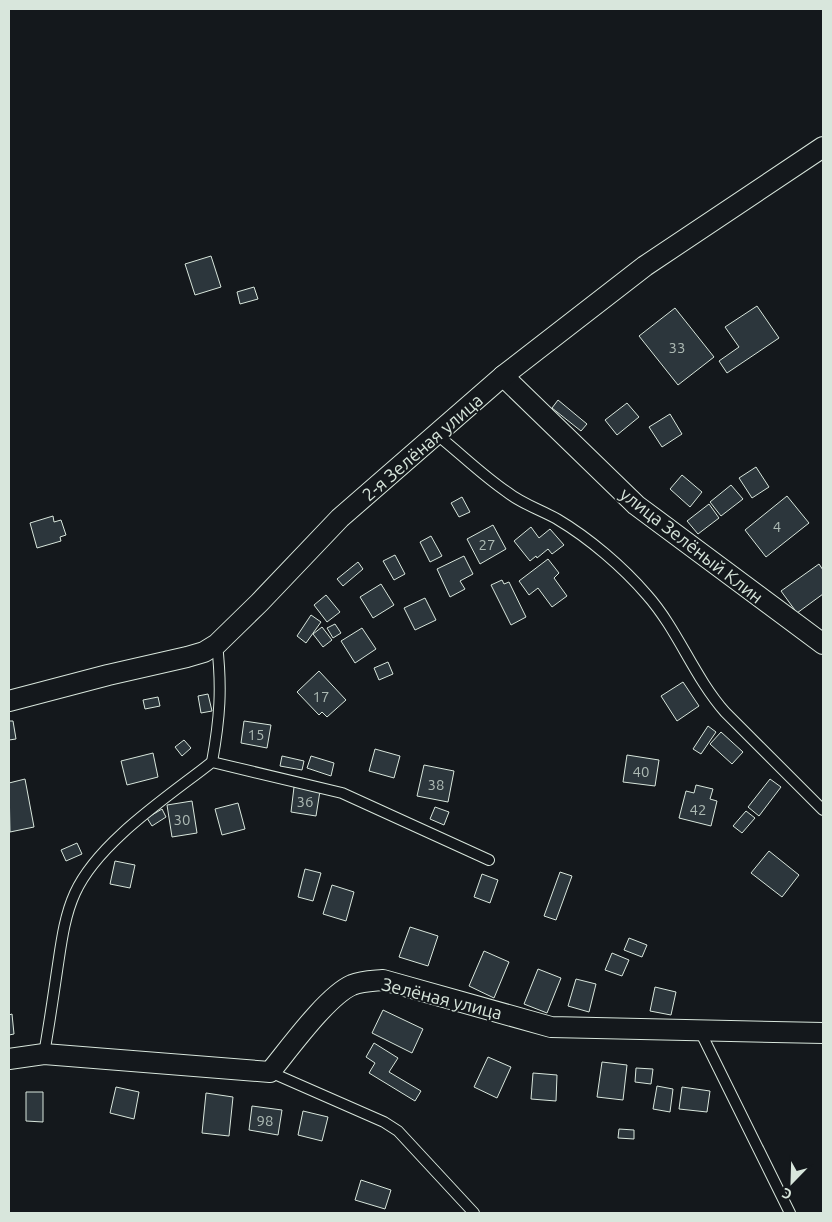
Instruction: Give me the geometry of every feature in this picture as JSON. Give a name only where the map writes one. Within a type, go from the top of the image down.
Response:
[{"type":"street","name":"2-я Зелёная улица","points":[[9,700],[187,657],[204,652],[217,644],[340,518],[503,376],[645,266],[823,147]]},
{"type":"street","name":"улица Зелёный Клин","points":[[503,376],[636,505],[823,644]]},
{"type":"street","name":"Зелёная улица","points":[[270,1072],[324,1007],[344,990],[367,981],[383,980],[551,1027],[823,1032]]},
{"type":"street","points":[[9,1058],[44,1054],[270,1072]]},
{"type":"lane","points":[[436,434],[507,493],[558,520],[597,547],[627,575],[647,595],[663,616],[712,698],[823,810]]},
{"type":"lane","points":[[44,1054],[60,948],[68,913],[80,884],[103,853],[119,837],[212,762],[219,726],[220,707],[221,679],[217,644]]},
{"type":"lane","points":[[212,762],[342,793],[489,860]]},
{"type":"lane","points":[[699,1029],[790,1213]]},
{"type":"lane","points":[[270,1072],[384,1122],[398,1131],[474,1213]]},
{"type":"building","points":[[211,256],[221,287],[195,295],[185,264]]},
{"type":"building","points":[[254,287],[258,299],[240,304],[237,292]]},
{"type":"building","points":[[757,306],[779,338],[727,373],[719,361],[739,347],[725,327]]},
{"type":"building","points":[[675,308],[714,357],[678,385],[639,336]]},
{"type":"building","points":[[558,400],[587,424],[581,431],[552,408]]},
{"type":"building","points":[[627,403],[639,417],[617,435],[605,420]]},
{"type":"building","points":[[670,414],[682,434],[662,447],[649,427]]},
{"type":"building","points":[[756,467],[769,487],[752,498],[739,478]]},
{"type":"building","points":[[682,475],[702,492],[690,507],[670,489]]},
{"type":"building","points":[[731,485],[743,499],[721,516],[710,502]]},
{"type":"building","points":[[787,496],[809,523],[766,557],[745,530]]},
{"type":"building","points":[[462,497],[470,512],[459,517],[451,503]]},
{"type":"building","points":[[709,504],[719,518],[698,534],[687,521]]},
{"type":"building","points":[[53,516],[54,522],[61,520],[66,535],[60,537],[61,541],[37,548],[30,523]]},
{"type":"building","points":[[493,525],[506,549],[480,564],[467,539]]},
{"type":"building","points":[[531,527],[539,538],[550,529],[564,545],[552,554],[548,549],[530,561],[514,541]]},
{"type":"building","points":[[431,536],[442,556],[430,562],[420,542]]},
{"type":"building","points":[[395,555],[405,574],[394,580],[383,561]]},
{"type":"building","points":[[464,556],[473,574],[460,581],[465,589],[450,597],[437,569]]},
{"type":"building","points":[[548,559],[559,573],[554,578],[567,596],[552,607],[538,588],[529,595],[519,581]]},
{"type":"building","points":[[358,562],[363,569],[343,586],[337,579]]},
{"type":"building","points":[[819,564],[823,570],[823,594],[797,613],[781,591]]},
{"type":"building","points":[[502,580],[504,584],[509,582],[526,617],[511,625],[491,585]]},
{"type":"building","points":[[381,584],[394,605],[373,618],[360,597]]},
{"type":"building","points":[[326,595],[340,612],[327,622],[314,605]]},
{"type":"building","points":[[425,598],[436,620],[415,630],[404,608]]},
{"type":"building","points":[[311,615],[321,622],[306,643],[297,636]]},
{"type":"building","points":[[335,624],[341,633],[333,638],[327,628]]},
{"type":"building","points":[[322,627],[332,640],[323,647],[313,634]]},
{"type":"building","points":[[362,628],[376,649],[355,663],[341,641]]},
{"type":"building","points":[[388,662],[393,674],[379,680],[374,668]]},
{"type":"building","points":[[319,671],[346,700],[327,717],[322,712],[319,715],[297,692]]},
{"type":"building","points":[[683,682],[699,706],[677,721],[661,696]]},
{"type":"building","points":[[208,694],[212,711],[201,713],[198,696]]},
{"type":"building","points":[[158,697],[160,706],[145,709],[143,700]]},
{"type":"building","points":[[9,721],[13,721],[16,739],[9,740]]},
{"type":"building","points":[[244,721],[271,725],[267,748],[241,743]]},
{"type":"building","points":[[708,726],[716,732],[701,754],[693,749]]},
{"type":"building","points":[[721,732],[743,752],[732,764],[710,744]]},
{"type":"building","points":[[184,740],[191,748],[182,756],[175,747]]},
{"type":"building","points":[[375,749],[400,756],[394,778],[369,771]]},
{"type":"building","points":[[153,753],[158,777],[127,785],[121,761]]},
{"type":"building","points":[[627,755],[659,760],[655,786],[623,782]]},
{"type":"building","points":[[282,756],[304,761],[302,770],[280,766]]},
{"type":"building","points":[[311,756],[334,763],[331,776],[307,768]]},
{"type":"building","points":[[424,765],[454,771],[448,802],[417,796]]},
{"type":"building","points":[[25,779],[34,827],[10,832],[9,783]]},
{"type":"building","points":[[770,779],[781,787],[759,816],[748,807]]},
{"type":"building","points":[[696,785],[713,789],[710,799],[717,801],[711,826],[679,818],[686,791],[694,793]]},
{"type":"building","points":[[294,787],[320,791],[316,816],[291,812]]},
{"type":"building","points":[[192,801],[197,833],[172,837],[167,805]]},
{"type":"building","points":[[238,803],[245,829],[222,835],[215,809]]},
{"type":"building","points":[[435,807],[449,812],[444,825],[430,819]]},
{"type":"building","points":[[162,809],[166,817],[152,826],[147,818]]},
{"type":"building","points":[[746,811],[755,818],[742,833],[733,826]]},
{"type":"building","points":[[77,843],[82,854],[66,861],[61,850]]},
{"type":"building","points":[[769,851],[799,875],[782,897],[751,873]]},
{"type":"building","points":[[115,861],[135,865],[130,888],[110,884]]},
{"type":"building","points":[[305,869],[321,873],[313,901],[298,897]]},
{"type":"building","points":[[560,872],[572,876],[556,920],[544,916]]},
{"type":"building","points":[[482,874],[498,880],[490,903],[474,897]]},
{"type":"building","points":[[332,885],[354,892],[346,921],[323,914]]},
{"type":"building","points":[[410,927],[438,936],[428,966],[399,957]]},
{"type":"building","points":[[629,938],[647,945],[642,957],[624,950]]},
{"type":"building","points":[[484,951],[509,962],[494,998],[469,986]]},
{"type":"building","points":[[612,953],[629,960],[622,976],[605,970]]},
{"type":"building","points":[[538,969],[561,978],[547,1013],[524,1004]]},
{"type":"building","points":[[576,979],[596,984],[589,1012],[568,1006]]},
{"type":"building","points":[[655,987],[676,992],[671,1015],[650,1011]]},
{"type":"building","points":[[383,1010],[423,1029],[412,1053],[372,1033]]},
{"type":"building","points":[[12,1014],[14,1034],[9,1035],[9,1015]]},
{"type":"building","points":[[374,1043],[398,1058],[389,1072],[421,1091],[415,1101],[369,1073],[375,1063],[366,1057]]},
{"type":"building","points":[[488,1057],[511,1067],[497,1098],[474,1087]]},
{"type":"building","points":[[602,1062],[627,1065],[623,1100],[597,1097]]},
{"type":"building","points":[[636,1068],[653,1069],[651,1084],[635,1082]]},
{"type":"building","points":[[533,1073],[557,1075],[556,1101],[531,1099]]},
{"type":"building","points":[[657,1086],[673,1089],[670,1112],[653,1109]]},
{"type":"building","points":[[116,1087],[139,1092],[134,1119],[110,1113]]},
{"type":"building","points":[[682,1087],[710,1091],[707,1112],[679,1109]]},
{"type":"building","points":[[26,1092],[43,1092],[43,1122],[26,1121]]},
{"type":"building","points":[[206,1093],[233,1097],[229,1136],[202,1133]]},
{"type":"building","points":[[252,1106],[282,1110],[278,1135],[249,1130]]},
{"type":"building","points":[[303,1111],[328,1117],[322,1141],[298,1135]]},
{"type":"building","points":[[619,1129],[634,1130],[634,1139],[618,1138]]},
{"type":"building","points":[[361,1180],[391,1190],[385,1209],[355,1200]]}]
